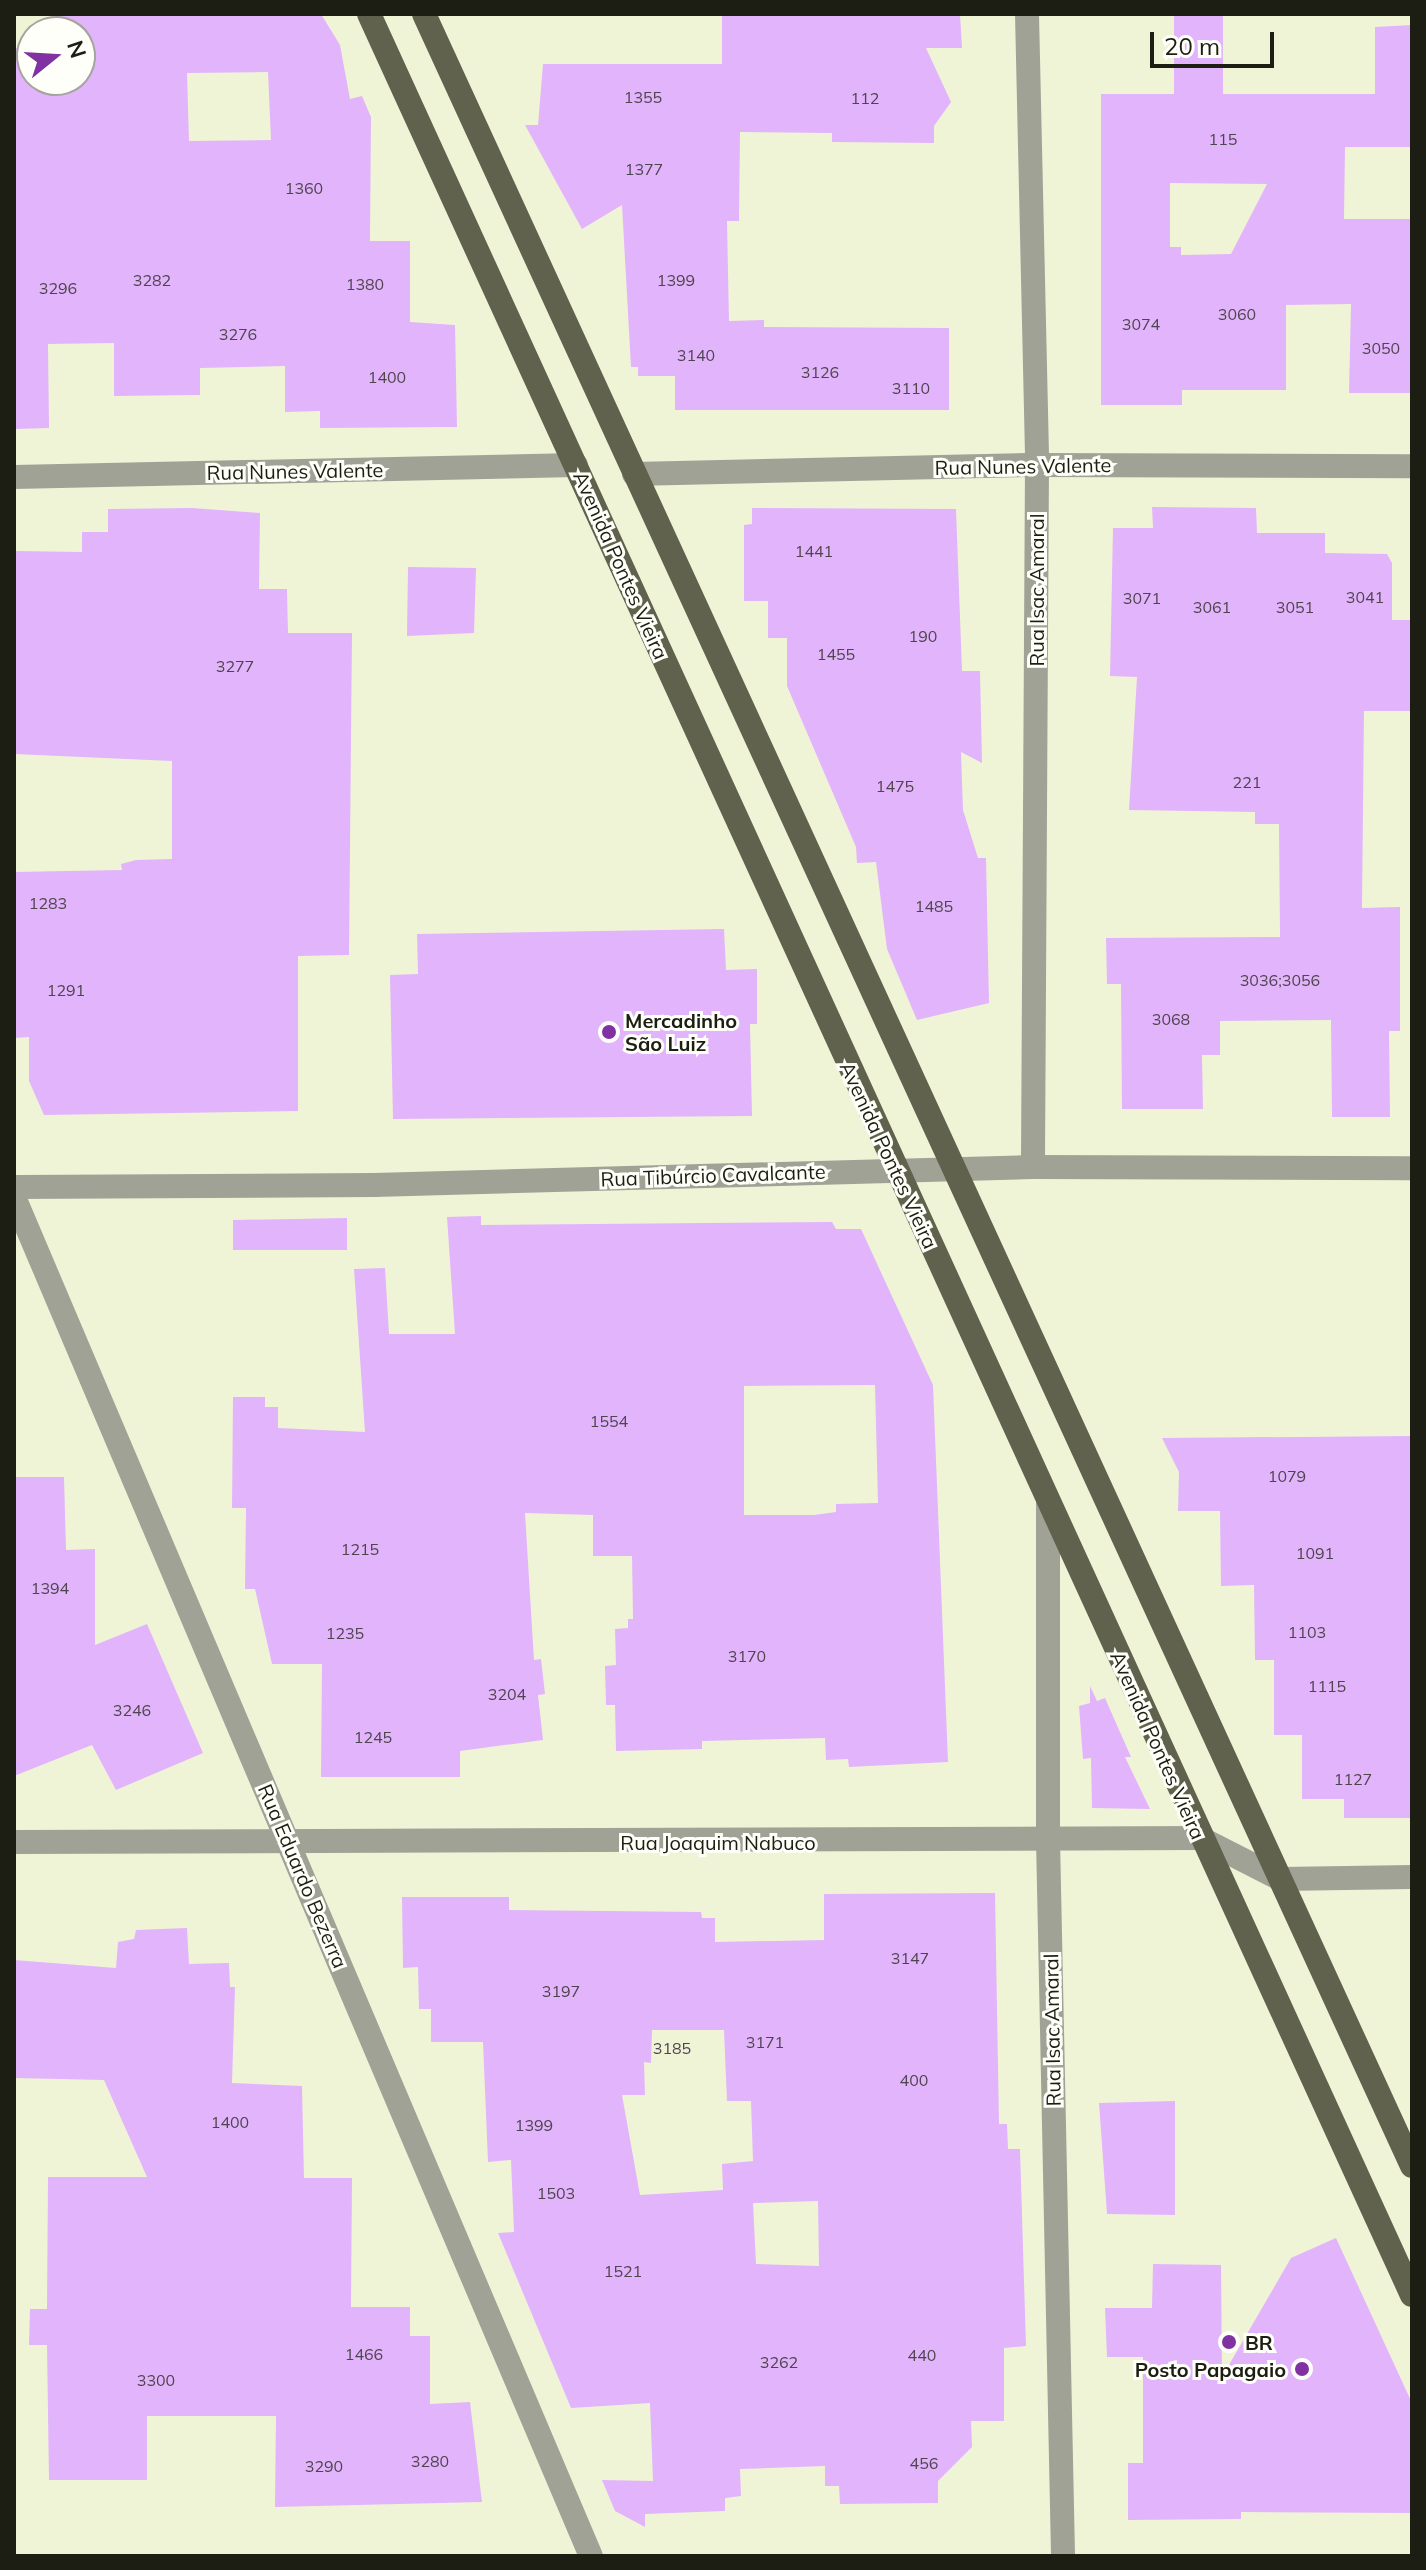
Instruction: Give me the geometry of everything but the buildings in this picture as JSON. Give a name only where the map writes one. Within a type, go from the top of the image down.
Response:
[{"type":"main road","name":"Avenida Pontes Vieira","points":[[369,14],[1200,1838],[1412,2295]]},
{"type":"main road","points":[[424,14],[1412,2166]]},
{"type":"street","name":"Rua Isac Amaral","points":[[1027,14],[1037,465],[1033,1167]]},
{"type":"street","name":"Rua Nunes Valente","points":[[14,477],[576,465]]},
{"type":"street","name":"Rua Nunes Valente","points":[[634,474],[1037,465],[1412,466]]},
{"type":"street","name":"Rua Tibúrcio Cavalcante","points":[[14,1187],[374,1185],[1033,1167],[1412,1168]]},
{"type":"street","name":"Rua Eduardo Bezerra","points":[[14,1197],[591,2556]]},
{"type":"street","name":"Rua Isac Amaral","points":[[1048,1504],[1048,1839],[1063,2556]]},
{"type":"street","name":"Rua Joaquim Nabuco","points":[[14,1842],[290,1844],[1200,1838],[1280,1879],[1412,1877]]},
{"type":"place","name":"Mercadinho São Luiz","points":[[609,1032]]},
{"type":"place","name":"BR","points":[[1229,2342]]},
{"type":"place","name":"Posto Papagaio","points":[[1302,2369]]}]
